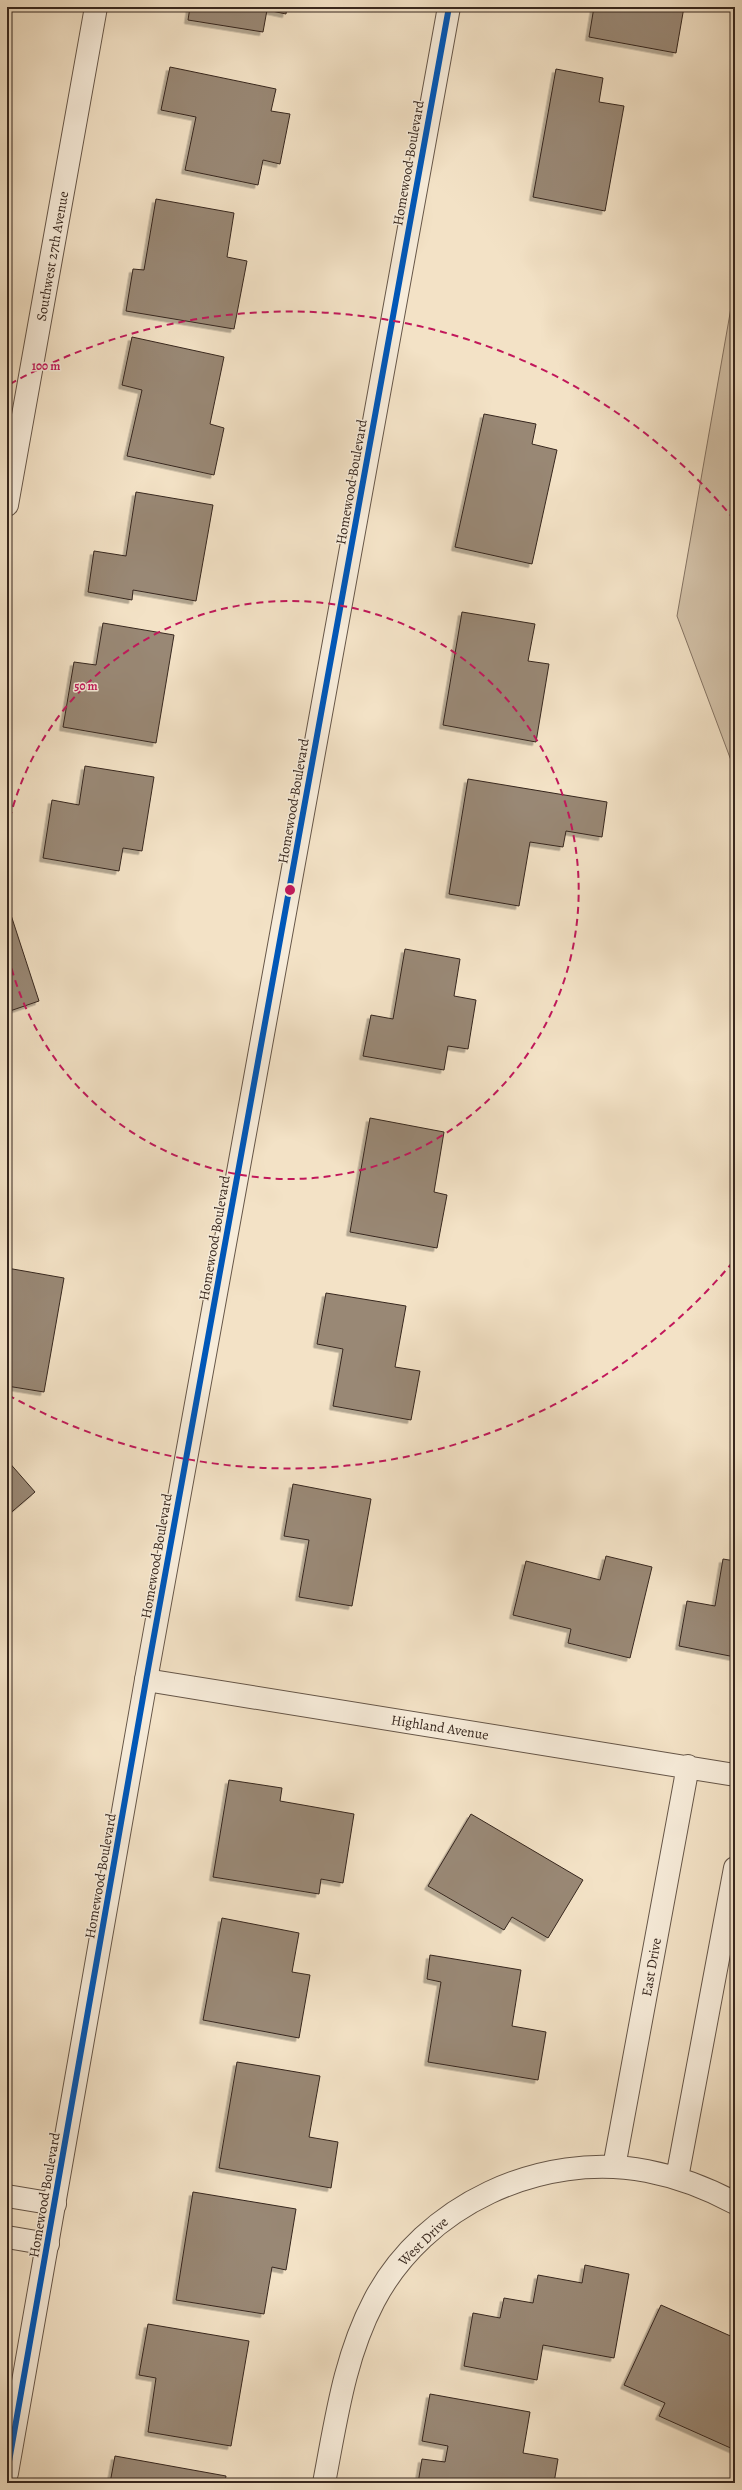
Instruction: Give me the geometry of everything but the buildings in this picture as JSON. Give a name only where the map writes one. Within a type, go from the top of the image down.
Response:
[{"type":"street","name":"Southwest 27th Avenue","points":[[7,505],[96,7]]},
{"type":"street","name":"Homewood Boulevard","points":[[7,2473],[146,1680],[449,7]]},
{"type":"street","name":"Highland Avenue","points":[[146,1680],[688,1766],[735,1775]]},
{"type":"street","name":"East Drive","points":[[614,2167],[688,1766]]},
{"type":"street","points":[[735,1868],[678,2178],[708,2189],[735,2203]]},
{"type":"street","name":"West Drive","points":[[324,2483],[341,2392],[361,2328],[381,2289],[407,2253],[453,2213],[495,2189],[549,2172],[584,2167],[614,2167],[646,2170],[678,2178]]},
{"type":"street","points":[[7,2196],[55,2204]]},
{"type":"street","points":[[7,2237],[48,2244]]},
{"type":"shaded area","points":[[735,285],[735,771],[677,616]]},
{"type":"cycle path","points":[[7,2473],[146,1680],[449,7]]}]
